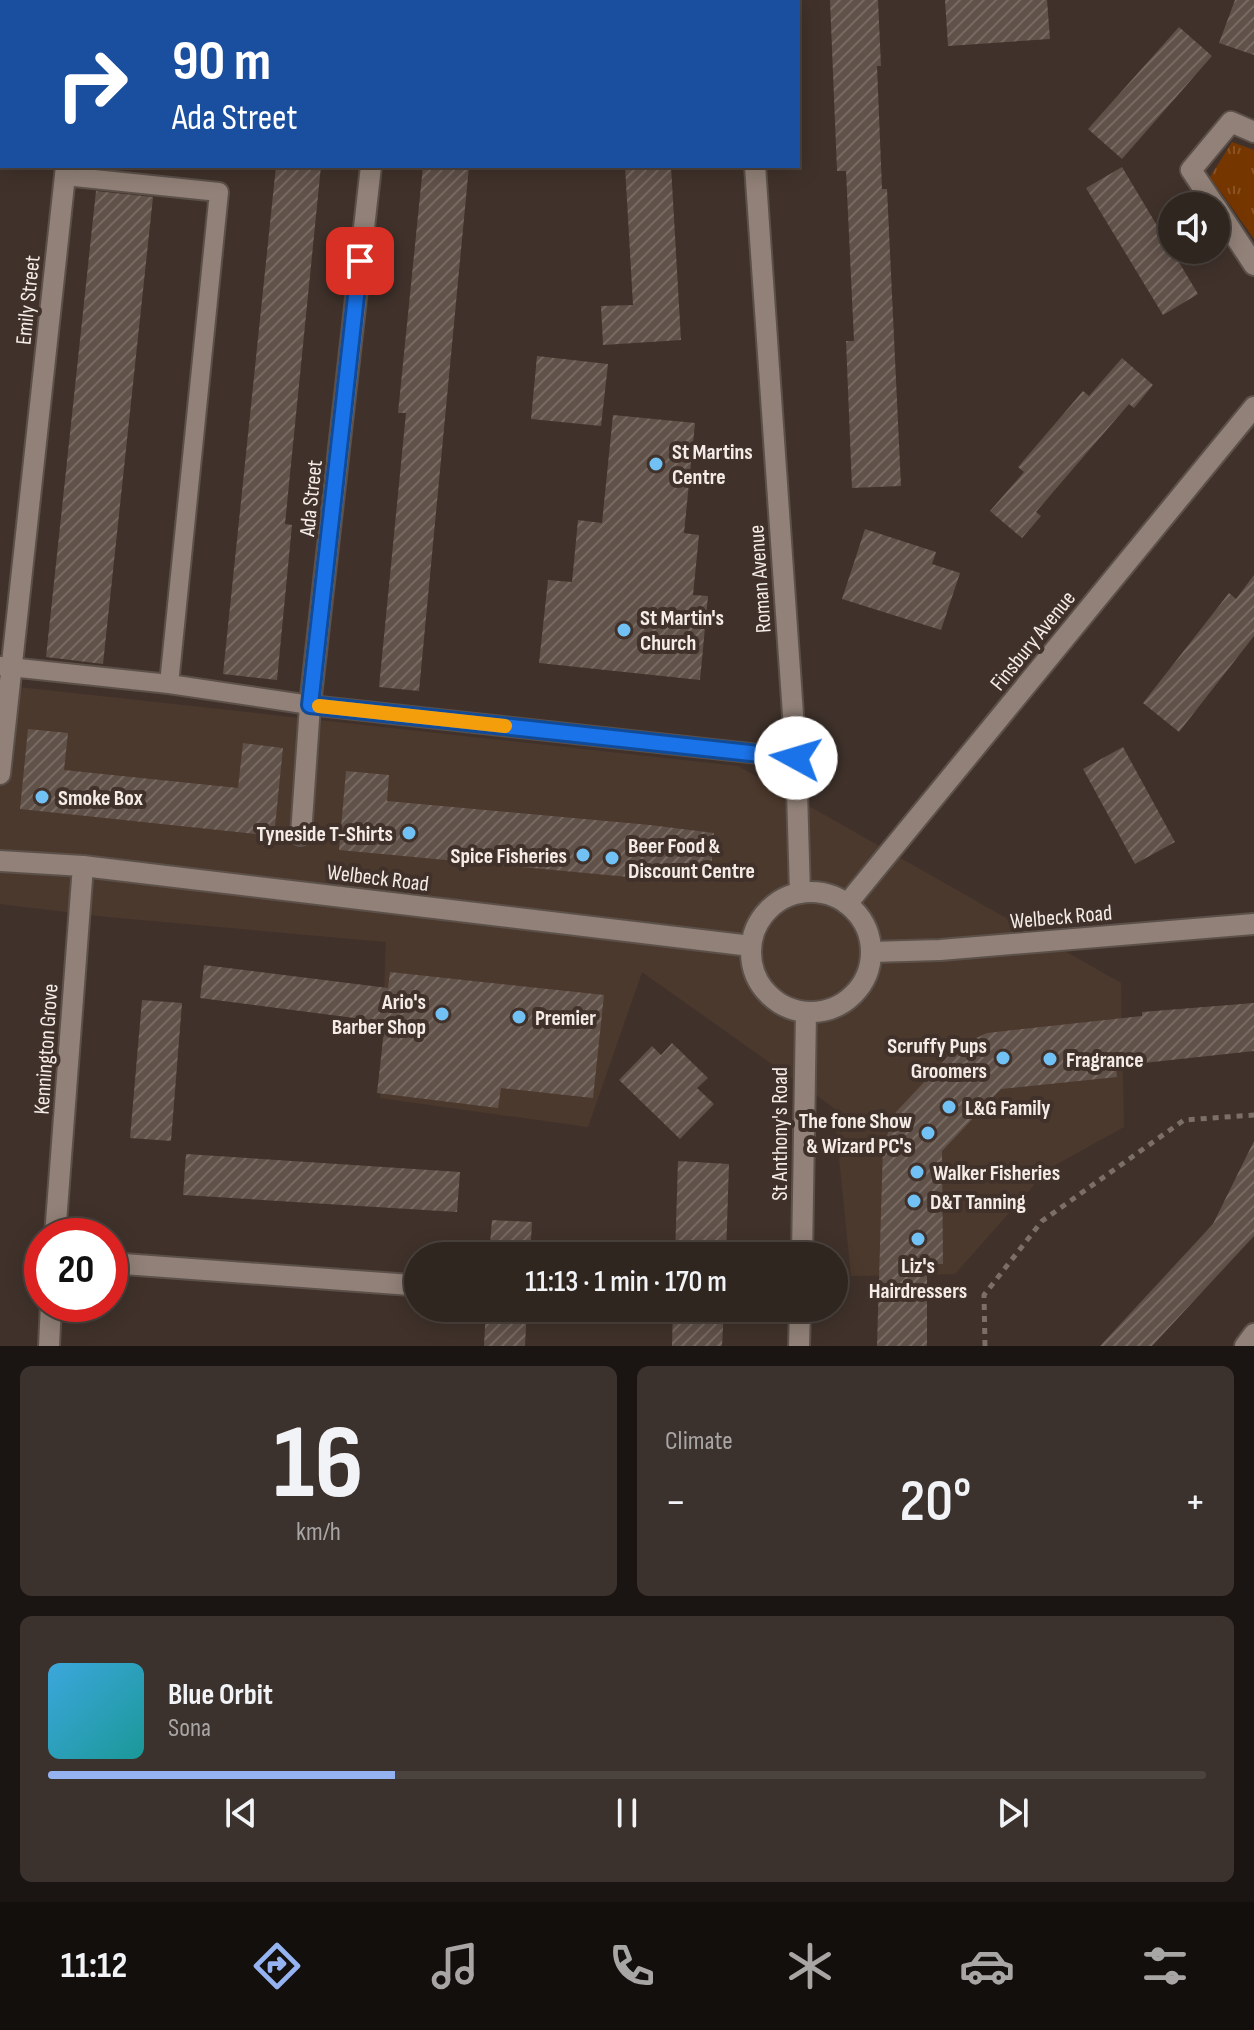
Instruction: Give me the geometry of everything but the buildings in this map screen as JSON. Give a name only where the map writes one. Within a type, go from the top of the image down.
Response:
[{"type":"street","points":[[1206,192],[1191,170],[1231,122],[1254,132]]},
{"type":"street","name":"Ada Street","points":[[301,835],[310,705],[371,168]]},
{"type":"street","name":"Roman Avenue","points":[[755,168],[796,758],[800,893]]},
{"type":"street","name":"Emily Street","points":[[0,774],[6,667],[65,171]]},
{"type":"street","points":[[1230,228],[1254,265]]},
{"type":"street","name":"Finsbury Avenue","points":[[847,904],[1254,407]]},
{"type":"street","name":"Welbeck Road","points":[[0,861],[83,866],[751,946]]},
{"type":"street","name":"Kennington Grove","points":[[56,1218],[83,866]]},
{"type":"street","points":[[817,892],[847,904],[865,926],[871,952],[868,972],[858,989],[844,1002],[826,1010],[806,1012],[776,1002],[756,977],[751,962],[754,931],[772,906],[800,893],[817,892]]},
{"type":"street","name":"Welbeck Road","points":[[871,952],[940,950],[1254,924]]},
{"type":"street","name":"St Anthony's Road","points":[[802,1242],[806,1012]]},
{"type":"street","points":[[128,1264],[404,1284]]},
{"type":"street","points":[[49,1346],[50,1322]]},
{"type":"street","points":[[799,1346],[800,1322]]},
{"type":"street","points":[[1245,1346],[1254,1334]]},
{"type":"lane","points":[[65,171],[219,192],[169,684]]},
{"type":"lane","points":[[6,667],[169,684],[310,705],[796,758]]},
{"type":"path","points":[[985,1346],[984,1295],[1042,1221],[1184,1120],[1254,1115]]},
{"type":"shaded area","points":[[0,685],[738,766],[1121,983],[1124,1127],[1048,1169],[955,1274],[851,1276],[834,1108],[642,972],[588,1127],[380,1098],[386,942],[0,904]]},
{"type":"green space","points":[[1232,142],[1254,150],[1254,239],[1230,205],[1230,192],[1221,192],[1210,177]]},
{"type":"slow traffic","points":[[319,706],[505,726]]},
{"type":"place","name":"St Martins Centre","points":[[656,464]]},
{"type":"place","name":"St Martin's Church","points":[[624,630]]},
{"type":"place","name":"Smoke Box","points":[[42,797]]},
{"type":"place","name":"Tyneside T-Shirts","points":[[409,833]]},
{"type":"place","name":"Spice Fisheries","points":[[583,855]]},
{"type":"place","name":"Beer Food & Discount Centre","points":[[612,858]]},
{"type":"place","name":"Ario's Barber Shop","points":[[442,1014]]},
{"type":"place","name":"Premier","points":[[519,1017]]},
{"type":"place","name":"Scruffy Pups Groomers","points":[[1003,1058]]},
{"type":"place","name":"Fragrance","points":[[1050,1059]]},
{"type":"place","name":"L&G Family","points":[[949,1107]]},
{"type":"place","name":"The fone Show & Wizard PC's","points":[[928,1133]]},
{"type":"place","name":"Walker Fisheries","points":[[917,1172]]},
{"type":"place","name":"D&T Tanning","points":[[914,1201]]},
{"type":"place","name":"Liz's Hairdressers","points":[[918,1239]]},
{"type":"route","points":[[360,261],[310,705],[796,758]]}]
